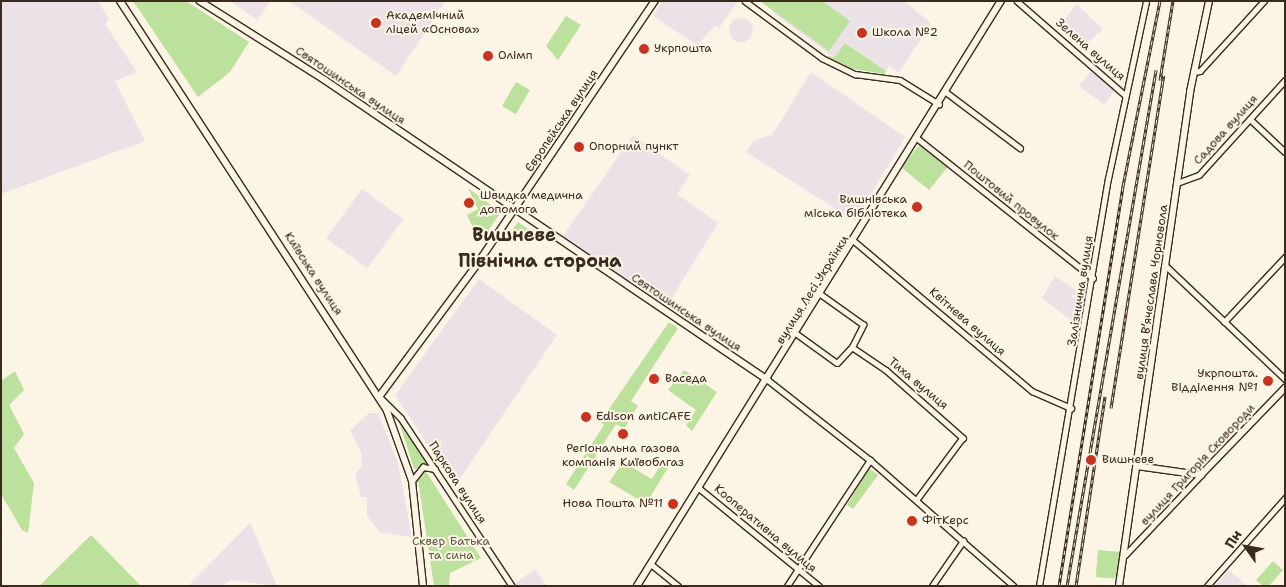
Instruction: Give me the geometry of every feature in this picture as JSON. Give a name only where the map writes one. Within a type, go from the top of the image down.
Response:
[{"type":"main road","name":"Київська вулиця","points":[[120,1],[379,397],[412,481],[423,586]]},
{"type":"street","name":"Святошинська вулиця","points":[[200,1],[209,4],[324,80],[768,380],[870,460],[1014,586]]},
{"type":"street","name":"Європейська вулиця","points":[[379,397],[514,210],[655,1]]},
{"type":"street","points":[[745,1],[822,58],[855,74],[900,80],[939,104]]},
{"type":"street","name":"вулиця Лесі Українки","points":[[637,586],[797,334],[1001,1]]},
{"type":"street","name":"Зелена вулиця","points":[[1017,1],[1125,95]]},
{"type":"street","name":"Залізнична вулиця","points":[[1039,586],[1125,95],[1146,1]]},
{"type":"street","name":"вулиця Вʼячеслава Чорновола","points":[[1119,586],[1125,555],[1193,72],[1208,1]]},
{"type":"street","points":[[1193,72],[1200,71],[1264,1]]},
{"type":"street","name":"Садова вулиця","points":[[1177,183],[1199,175],[1285,80]]},
{"type":"street","points":[[946,92],[1020,148]]},
{"type":"street","points":[[1250,119],[1285,152]]},
{"type":"street","name":"Поштовий провулок","points":[[917,138],[1093,278]]},
{"type":"street","name":"Квітнева вулиця","points":[[854,241],[1032,391],[1071,408]]},
{"type":"street","points":[[1224,322],[1285,256]]},
{"type":"street","points":[[1166,265],[1285,379]]},
{"type":"street","points":[[797,334],[837,363],[852,347],[863,324],[821,295]]},
{"type":"street","name":"Тиха вулиця","points":[[852,347],[886,370],[963,438],[917,500]]},
{"type":"street","name":"вулиця Григорія Сковороди","points":[[1125,555],[1285,388]]},
{"type":"street","name":"Паркова вулиця","points":[[379,397],[401,418],[512,586]]},
{"type":"street","points":[[787,586],[870,460]]},
{"type":"street","points":[[1137,466],[1200,475]]},
{"type":"street","points":[[412,481],[423,467],[435,469]]},
{"type":"street","name":"Кооперативна вулиця","points":[[699,488],[818,586]]},
{"type":"street","points":[[1207,586],[1285,498]]},
{"type":"street","points":[[932,586],[963,541]]},
{"type":"street","points":[[651,564],[678,586]]},
{"type":"shaded area","points":[[1,1],[98,1],[109,19],[105,24],[137,72],[115,81],[145,141],[1,194]]},
{"type":"shaded area","points":[[230,1],[271,1],[257,20]]},
{"type":"shaded area","name":"Академічний ліцей «Основа»","points":[[289,1],[446,1],[396,76]]},
{"type":"shaded area","points":[[662,1],[738,1],[719,28],[715,26],[697,45],[653,16]]},
{"type":"shaded area","name":"Школа №2","points":[[780,1],[904,1],[931,23],[899,73],[889,66],[886,71],[846,43],[835,58],[773,13]]},
{"type":"shaded area","points":[[1077,4],[1103,29],[1085,45],[1060,25]]},
{"type":"shaded area","points":[[741,18],[750,21],[753,30],[750,39],[741,42],[732,39],[729,30],[732,21]]},
{"type":"shaded area","points":[[1091,71],[1114,91],[1105,105],[1079,86]]},
{"type":"shaded area","points":[[811,72],[905,137],[855,221],[746,152],[754,140],[772,135]]},
{"type":"shaded area","points":[[633,135],[690,175],[677,194],[718,223],[667,306],[563,236]]},
{"type":"shaded area","points":[[362,189],[403,219],[367,268],[326,238]]},
{"type":"shaded area","points":[[1055,276],[1086,297],[1081,328],[1042,298]]},
{"type":"shaded area","points":[[479,279],[557,335],[455,486],[395,395]]},
{"type":"shaded area","points":[[369,413],[378,413],[398,463],[412,537],[380,532],[367,516],[367,497],[361,497],[355,474],[362,466],[361,452],[350,431]]},
{"type":"shaded area","points":[[250,523],[277,586],[231,580],[222,586],[188,586]]},
{"type":"shaded area","points":[[535,569],[547,586],[515,586],[514,584]]},
{"type":"shaded area","points":[[1229,570],[1247,586],[1215,586]]},
{"type":"green space","points":[[133,1],[186,1],[249,42],[230,72],[198,97]]},
{"type":"green space","points":[[822,1],[850,21],[829,51],[761,2]]},
{"type":"green space","points":[[566,16],[581,25],[558,60],[546,46]]},
{"type":"green space","points":[[845,43],[886,71],[885,74],[853,69],[826,56],[835,57]]},
{"type":"green space","points":[[516,82],[530,90],[516,114],[502,106]]},
{"type":"green space","points":[[920,144],[948,167],[929,190],[901,167]]},
{"type":"green space","points":[[468,188],[501,212],[480,242],[467,215],[478,209]]},
{"type":"green space","points":[[518,222],[540,237],[504,242]]},
{"type":"green space","points":[[669,322],[678,328],[631,401],[638,406],[624,429],[616,424],[574,490],[566,484],[604,425],[600,422]]},
{"type":"green space","points":[[684,370],[717,392],[692,431],[686,425],[696,410],[668,390]]},
{"type":"green space","points":[[15,371],[24,390],[9,405],[24,434],[14,448],[34,483],[28,533],[22,530],[1,494],[1,381]]},
{"type":"green space","points":[[398,418],[429,465],[414,469]]},
{"type":"green space","points":[[623,462],[652,479],[662,463],[669,466],[646,504],[609,482]]},
{"type":"green space","points":[[869,468],[878,475],[853,509],[847,505]]},
{"type":"green space","name":"Сквер Батька та сина","points":[[425,470],[481,558],[450,573],[449,586],[434,586],[418,480],[418,474]]},
{"type":"green space","points":[[91,535],[141,586],[39,586]]},
{"type":"green space","points":[[1098,550],[1121,552],[1119,579],[1096,577]]},
{"type":"green space","points":[[1273,561],[1283,570],[1269,586],[1263,586],[1256,580]]},
{"type":"railway","points":[[1059,586],[1123,186],[1160,1]]},
{"type":"railway","points":[[1160,80],[1173,1]]},
{"type":"railway","points":[[1067,586],[1156,70]]},
{"type":"railway","points":[[1111,408],[1164,75]]},
{"type":"railway","points":[[1076,586],[1105,396]]},
{"type":"place","name":"Академічний ліцей «Основа»","points":[[376,23]]},
{"type":"place","name":"Школа №2","points":[[862,33]]},
{"type":"place","name":"Укрпошта","points":[[644,49]]},
{"type":"place","name":"Олімп","points":[[488,56]]},
{"type":"place","name":"Опорний пункт","points":[[579,147]]},
{"type":"place","name":"Швидка медична допомога","points":[[469,203]]},
{"type":"place","name":"Вишнівська міська бібліотека","points":[[917,207]]},
{"type":"place","name":"Васеда","points":[[654,379]]},
{"type":"place","name":"Укрпошта. Відділення №1","points":[[1268,381]]},
{"type":"place","name":"Edison antiCAFE","points":[[586,417]]},
{"type":"place","name":"Регіональна газова компанія Київоблгаз","points":[[623,434]]},
{"type":"place","name":"Вишневе","points":[[1091,460]]},
{"type":"place","name":"Нова Пошта №11","points":[[673,504]]},
{"type":"place","name":"ФітКерс","points":[[912,521]]},
{"type":"district","name":"Вишневе","points":[[514,235]]},
{"type":"district","name":"Північна сторона","points":[[540,261]]}]
